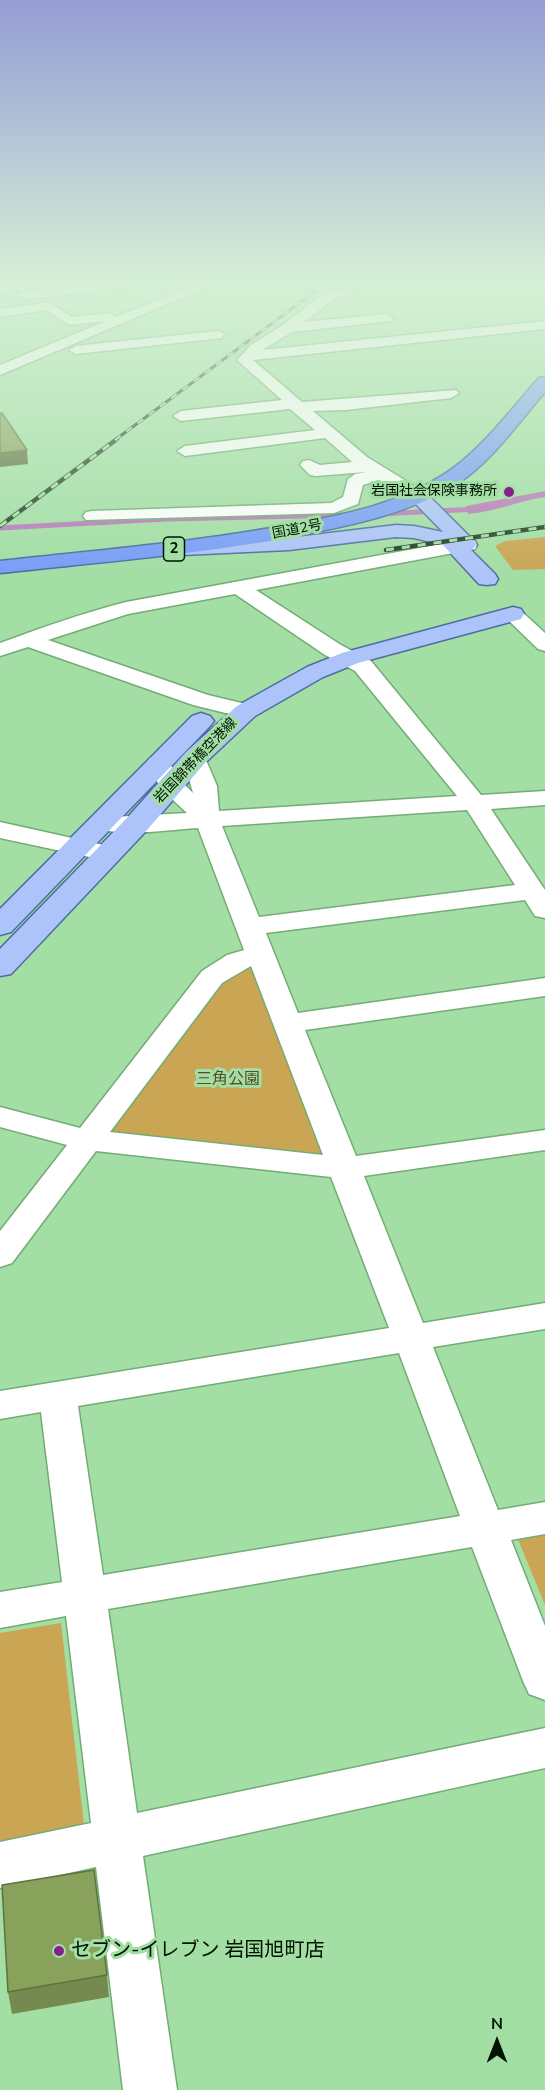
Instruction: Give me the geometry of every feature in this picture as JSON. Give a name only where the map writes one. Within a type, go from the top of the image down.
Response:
[{"type":"highway","name":"国道2号","points":[[0,567],[244,540],[367,516],[390,507],[430,507],[452,478],[479,455],[545,382]]},
{"type":"main road","points":[[430,507],[513,614]]},
{"type":"main road","points":[[166,550],[288,544],[396,531],[439,536],[462,546]]},
{"type":"main road","name":"岩国錦帯橋空港線","points":[[0,926],[158,763],[220,705],[275,674],[341,654],[513,614]]},
{"type":"main road","name":"岩国錦帯橋空港線","points":[[0,967],[137,824],[195,758],[246,711],[315,672],[341,654]]},
{"type":"street","points":[[267,382],[280,393],[297,400],[329,434],[375,470],[430,507]]},
{"type":"street","points":[[181,416],[297,400],[346,405],[451,393]]},
{"type":"street","points":[[199,466],[181,447],[329,434]]},
{"type":"street","points":[[309,465],[316,471],[375,470]]},
{"type":"street","points":[[92,516],[334,508],[352,500],[354,483],[375,470]]},
{"type":"street","points":[[139,492],[150,509],[196,512]]},
{"type":"street","points":[[0,650],[25,639],[126,608],[462,546]]},
{"type":"street","points":[[0,1255],[212,977],[237,961],[253,941],[538,901],[474,802],[363,666],[238,587]]},
{"type":"street","points":[[513,614],[545,645]]},
{"type":"street","points":[[25,639],[201,700],[246,711]]},
{"type":"street","points":[[195,758],[205,786],[207,819],[253,941],[346,1168],[545,1681]]},
{"type":"street","points":[[158,763],[171,785],[207,819]]},
{"type":"street","points":[[102,823],[137,824],[545,798]]},
{"type":"street","points":[[0,830],[108,853]]},
{"type":"street","points":[[286,1024],[545,987]]},
{"type":"street","points":[[0,1117],[87,1140],[346,1168],[545,1140]]},
{"type":"street","points":[[0,1405],[545,1316]]},
{"type":"street","points":[[58,1396],[150,2090]]},
{"type":"street","points":[[0,1610],[545,1518]]},
{"type":"street","points":[[0,1865],[545,1748]]},
{"type":"green space","points":[[545,537],[545,569],[513,570],[495,546],[505,541]]},
{"type":"green space","name":"三角公園","points":[[260,958],[346,1168],[87,1140],[212,977]]},
{"type":"green space","points":[[545,1532],[545,1605],[517,1537]]},
{"type":"green space","points":[[61,1623],[84,1825],[0,1843],[0,1633]]},
{"type":"shaded area","points":[[545,491],[545,497],[487,511],[468,514],[466,506]]},
{"type":"building","points":[[0,413],[2,413],[27,450],[0,453]]},
{"type":"building","name":"セブン-イレブン 岩国旭町店","points":[[94,1870],[107,1975],[8,1992],[2,1885]]},
{"type":"waterway","points":[[380,514],[477,509]]},
{"type":"waterway","points":[[0,528],[167,519],[351,515]]},
{"type":"railway","points":[[115,440],[194,382]]},
{"type":"railway","points":[[0,526],[117,439]]},
{"type":"railway","points":[[386,550],[545,527]]},
{"type":"place","name":"岩国社会保険事務所","points":[[509,492]]},
{"type":"place","name":"セブン-イレブン 岩国旭町店","points":[[59,1951]]}]
